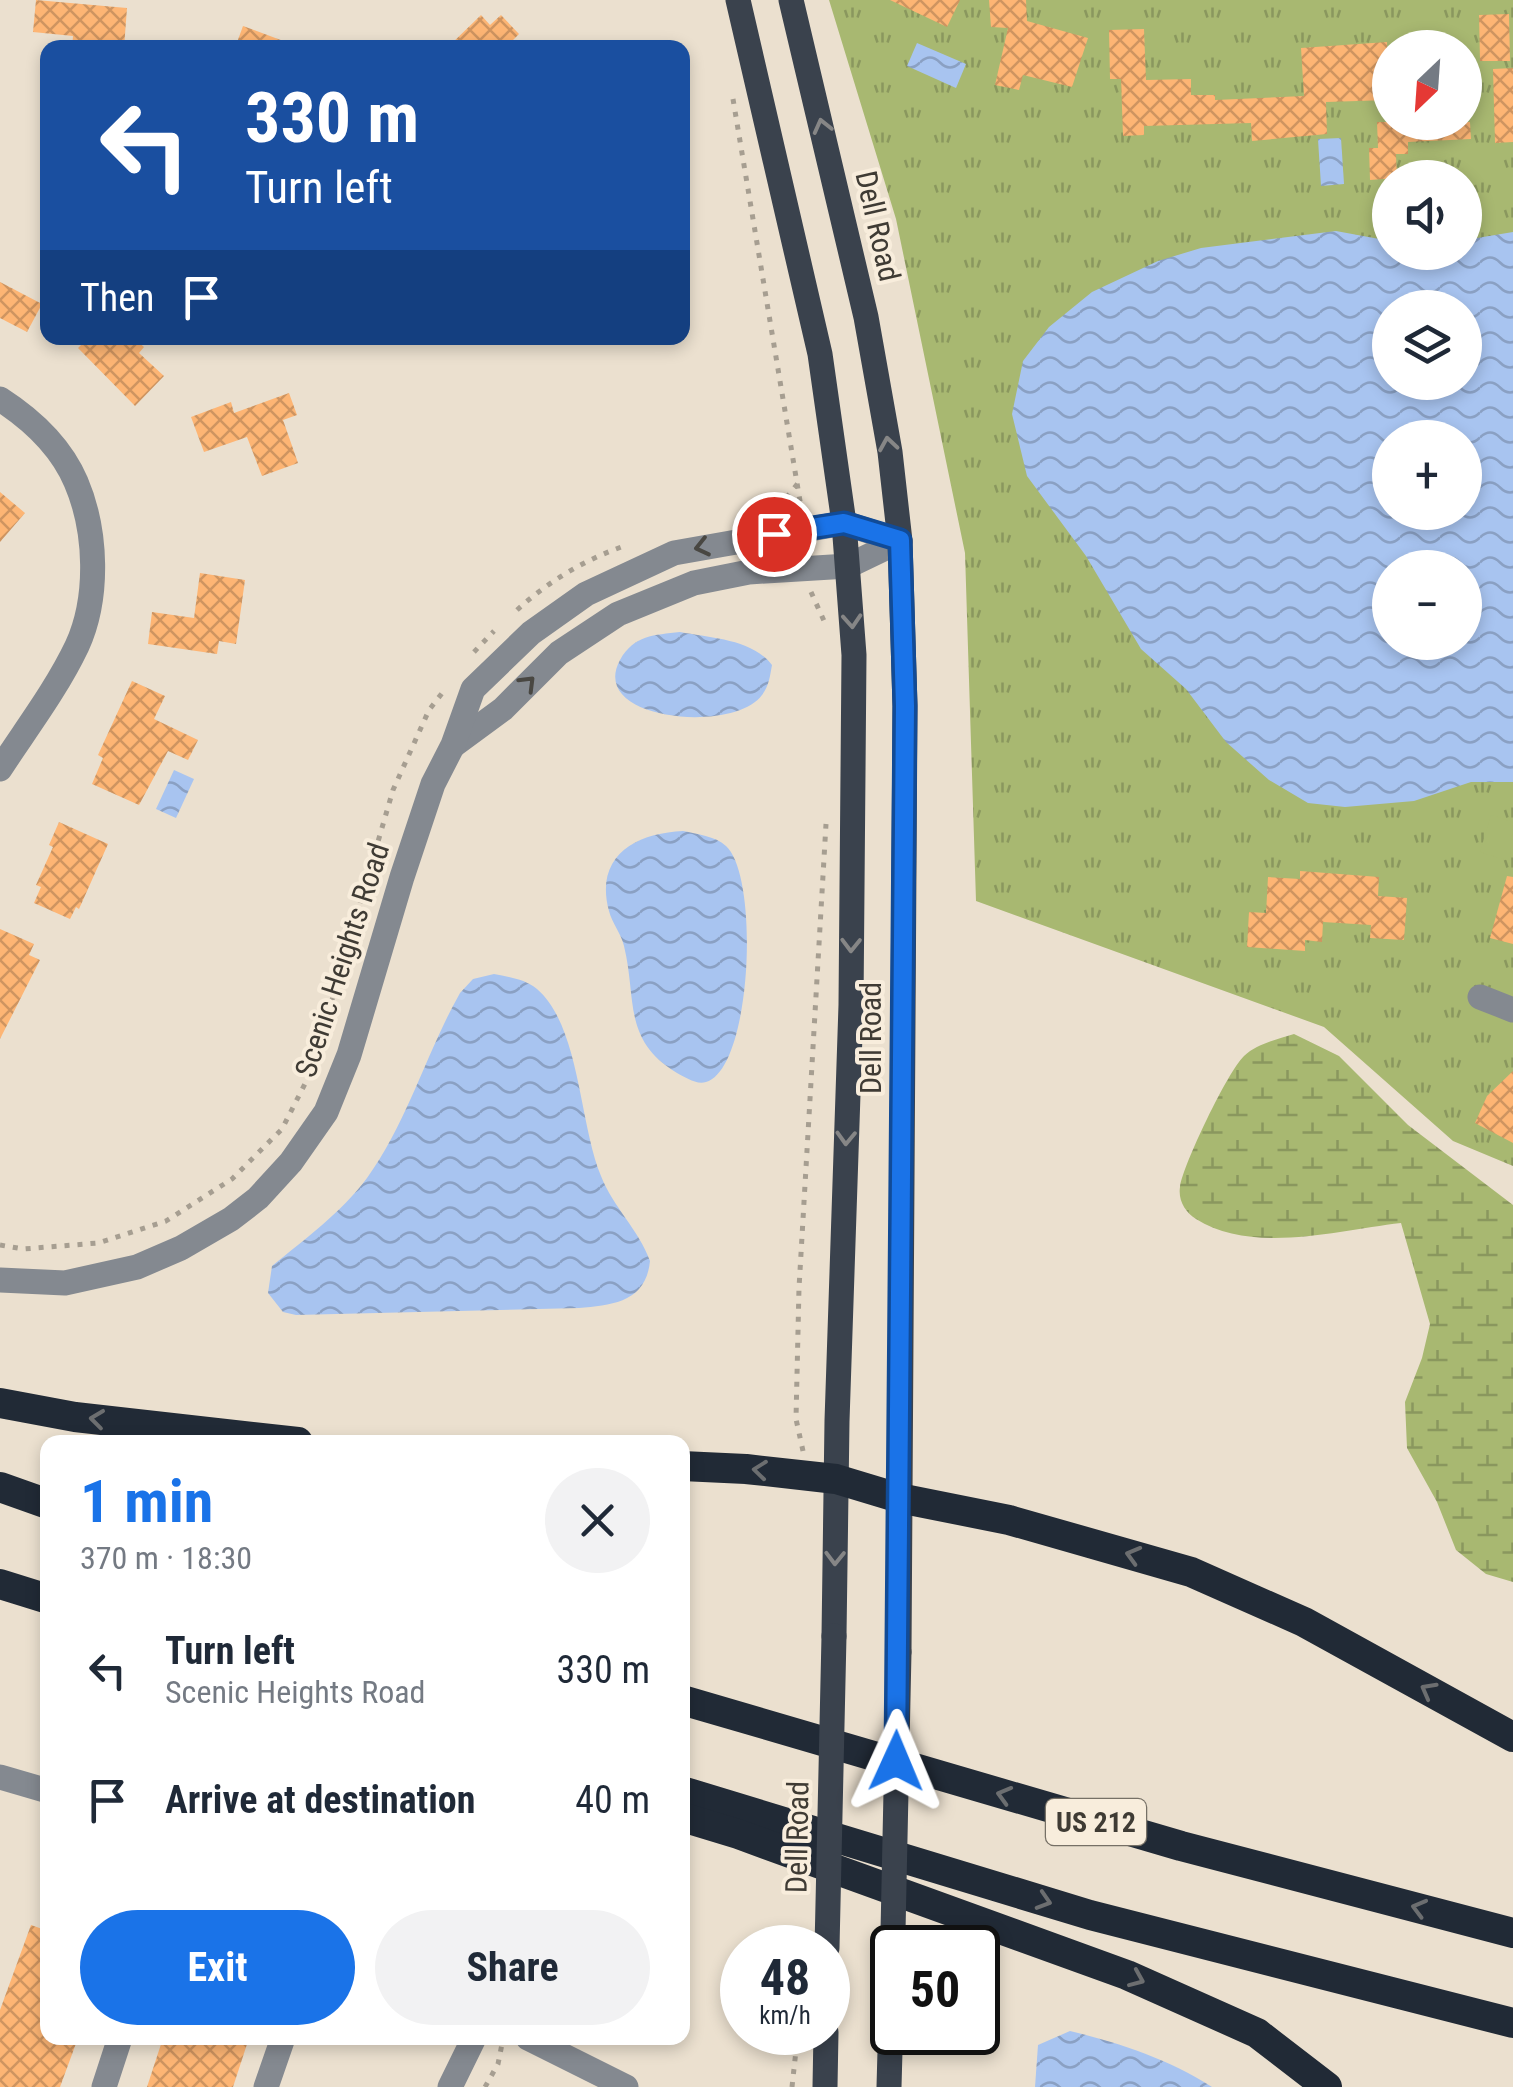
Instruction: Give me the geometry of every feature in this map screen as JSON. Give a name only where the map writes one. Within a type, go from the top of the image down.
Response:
[{"type":"highway","points":[[0,1403],[238,1435]]},
{"type":"highway","points":[[690,1466],[746,1468],[822,1478],[1009,1520],[1191,1572],[1304,1622],[1513,1737]]},
{"type":"highway","points":[[0,1488],[40,1501]]},
{"type":"highway","points":[[0,1584],[40,1597]]},
{"type":"highway","name":"US 212","points":[[690,1702],[1181,1846],[1513,1932]]},
{"type":"highway","points":[[690,1794],[1090,1915],[1513,2022]]},
{"type":"highway","points":[[690,1819],[1126,1975],[1258,2033],[1327,2087]]},
{"type":"main road","name":"Dell Road","points":[[738,0],[814,326],[844,523],[854,655],[851,1006],[822,1478],[834,1636],[828,1925]]},
{"type":"main road","name":"Dell Road","points":[[791,0],[866,317],[890,452],[900,540],[905,725],[899,1652],[893,1925]]},
{"type":"main road","points":[[825,2087],[826,2055]]},
{"type":"main road","name":"Dell Road","points":[[889,2087],[890,2055]]},
{"type":"street","points":[[0,399],[25,416],[53,446],[76,481],[87,518],[92,560],[90,602],[78,643],[0,769]]},
{"type":"street","name":"Scenic Heights Road","points":[[0,1280],[65,1282],[137,1267],[231,1220],[291,1162],[326,1112],[349,1055],[433,784],[453,746],[473,690],[531,632],[586,594],[674,553],[844,523],[900,540]]},
{"type":"street","name":"Scenic Heights Road","points":[[453,746],[503,708],[559,653],[618,614],[694,583],[748,572],[848,566],[900,540]]},
{"type":"street","points":[[1480,996],[1513,1010]]},
{"type":"street","points":[[0,1777],[40,1789]]},
{"type":"street","points":[[104,2087],[118,2045]]},
{"type":"street","points":[[266,2087],[281,2045]]},
{"type":"street","points":[[450,2087],[471,2045]]},
{"type":"street","points":[[542,2045],[626,2087]]},
{"type":"path","points":[[732,92],[804,530]]},
{"type":"path","points":[[808,568],[810,592],[827,626]]},
{"type":"path","points":[[822,1478],[796,1420],[799,1288],[826,821]]},
{"type":"path","points":[[485,2087],[498,2064],[502,2045]]},
{"type":"path","points":[[792,2087],[795,2055]]},
{"type":"green space","points":[[829,0],[1513,0],[1513,1166],[1453,1141],[1324,1027],[976,901],[965,553],[896,219]]},
{"type":"green space","points":[[1491,815],[1513,822],[1510,861],[1480,852]]},
{"type":"green space","points":[[1294,1034],[1339,1056],[1408,1125],[1513,1205],[1513,1582],[1486,1574],[1456,1550],[1437,1502],[1407,1448],[1405,1402],[1430,1324],[1401,1223],[1297,1237],[1243,1236],[1196,1219],[1181,1201],[1180,1187],[1189,1159],[1237,1065],[1255,1048]]},
{"type":"water","points":[[917,43],[966,64],[956,88],[907,66]]},
{"type":"water","points":[[1341,138],[1344,184],[1321,186],[1318,139]]},
{"type":"water","points":[[1336,231],[1372,238],[1372,270],[1482,270],[1482,237],[1513,232],[1513,782],[1471,782],[1414,801],[1345,807],[1308,803],[1269,780],[1226,742],[1186,689],[1141,649],[1086,556],[1027,476],[1012,414],[1023,361],[1049,327],[1092,292],[1158,261],[1201,248]]},
{"type":"water","points":[[680,632],[730,641],[764,656],[772,665],[762,695],[747,707],[723,715],[696,717],[668,715],[624,697],[615,681],[626,652],[646,638]]},
{"type":"water","points":[[174,770],[194,779],[176,818],[156,809]]},
{"type":"water","points":[[683,831],[726,846],[737,865],[747,931],[742,1010],[733,1044],[721,1069],[702,1083],[659,1060],[639,1032],[624,946],[610,915],[606,892],[613,862],[623,851],[649,837]]},
{"type":"water","points":[[494,974],[537,989],[562,1026],[601,1176],[650,1261],[642,1285],[626,1299],[579,1308],[296,1315],[283,1312],[268,1293],[272,1266],[334,1214],[367,1178],[394,1133],[460,993],[473,979]]},
{"type":"water","points":[[1070,2031],[1143,2053],[1212,2087],[1035,2087],[1038,2045]]},
{"type":"building","points":[[36,0],[127,8],[125,40],[73,40],[73,36],[33,32]]},
{"type":"building","points":[[890,0],[960,0],[947,27]]},
{"type":"building","points":[[989,0],[1026,0],[1027,21],[1088,38],[1072,87],[1023,75],[1019,90],[995,85],[1008,28],[991,27]]},
{"type":"building","points":[[1509,14],[1510,61],[1482,61],[1479,15]]},
{"type":"building","points":[[481,15],[490,25],[501,15],[519,34],[513,40],[455,40]]},
{"type":"building","points":[[243,26],[281,40],[238,40]]},
{"type":"building","points":[[1144,29],[1146,80],[1191,79],[1191,95],[1215,95],[1215,100],[1304,96],[1301,48],[1372,43],[1372,101],[1326,102],[1327,134],[1252,141],[1251,123],[1144,126],[1144,135],[1123,136],[1121,79],[1110,79],[1109,30]]},
{"type":"building","points":[[1513,68],[1513,142],[1495,143],[1493,69]]},
{"type":"building","points":[[1378,140],[1450,140],[1408,142],[1408,154],[1396,154],[1396,160],[1372,160],[1370,180],[1369,148],[1378,148]]},
{"type":"building","points":[[0,282],[40,303],[27,332],[0,318]]},
{"type":"building","points":[[142,345],[139,353],[164,376],[135,406],[78,348]]},
{"type":"building","points":[[289,393],[297,415],[283,420],[298,463],[262,476],[247,437],[204,452],[191,417],[231,402],[234,413]]},
{"type":"building","points":[[0,492],[25,513],[0,542]]},
{"type":"building","points":[[200,573],[245,580],[236,644],[219,641],[217,654],[148,644],[152,612],[194,618]]},
{"type":"building","points":[[132,681],[165,696],[154,719],[198,740],[188,760],[168,751],[139,805],[92,784],[103,758],[98,755]]},
{"type":"building","points":[[59,822],[108,844],[79,909],[76,907],[70,919],[34,903],[41,887],[36,885]]},
{"type":"building","points":[[1300,871],[1379,877],[1378,896],[1407,898],[1404,940],[1370,938],[1371,925],[1323,922],[1322,942],[1305,940],[1305,951],[1247,947],[1249,912],[1266,913],[1268,877],[1300,879]]},
{"type":"building","points":[[1507,876],[1513,877],[1513,944],[1490,938]]},
{"type":"building","points":[[0,929],[34,944],[29,955],[40,960],[0,1039]]},
{"type":"building","points":[[1513,1071],[1513,1143],[1475,1123],[1487,1096]]},
{"type":"building","points":[[31,1925],[40,1928],[40,2045],[75,2045],[60,2087],[0,2087],[0,2010]]},
{"type":"building","points":[[161,2045],[247,2045],[233,2087],[147,2087]]},
{"type":"route","points":[[774,534],[844,523],[900,540],[905,706],[896,1761]]}]
